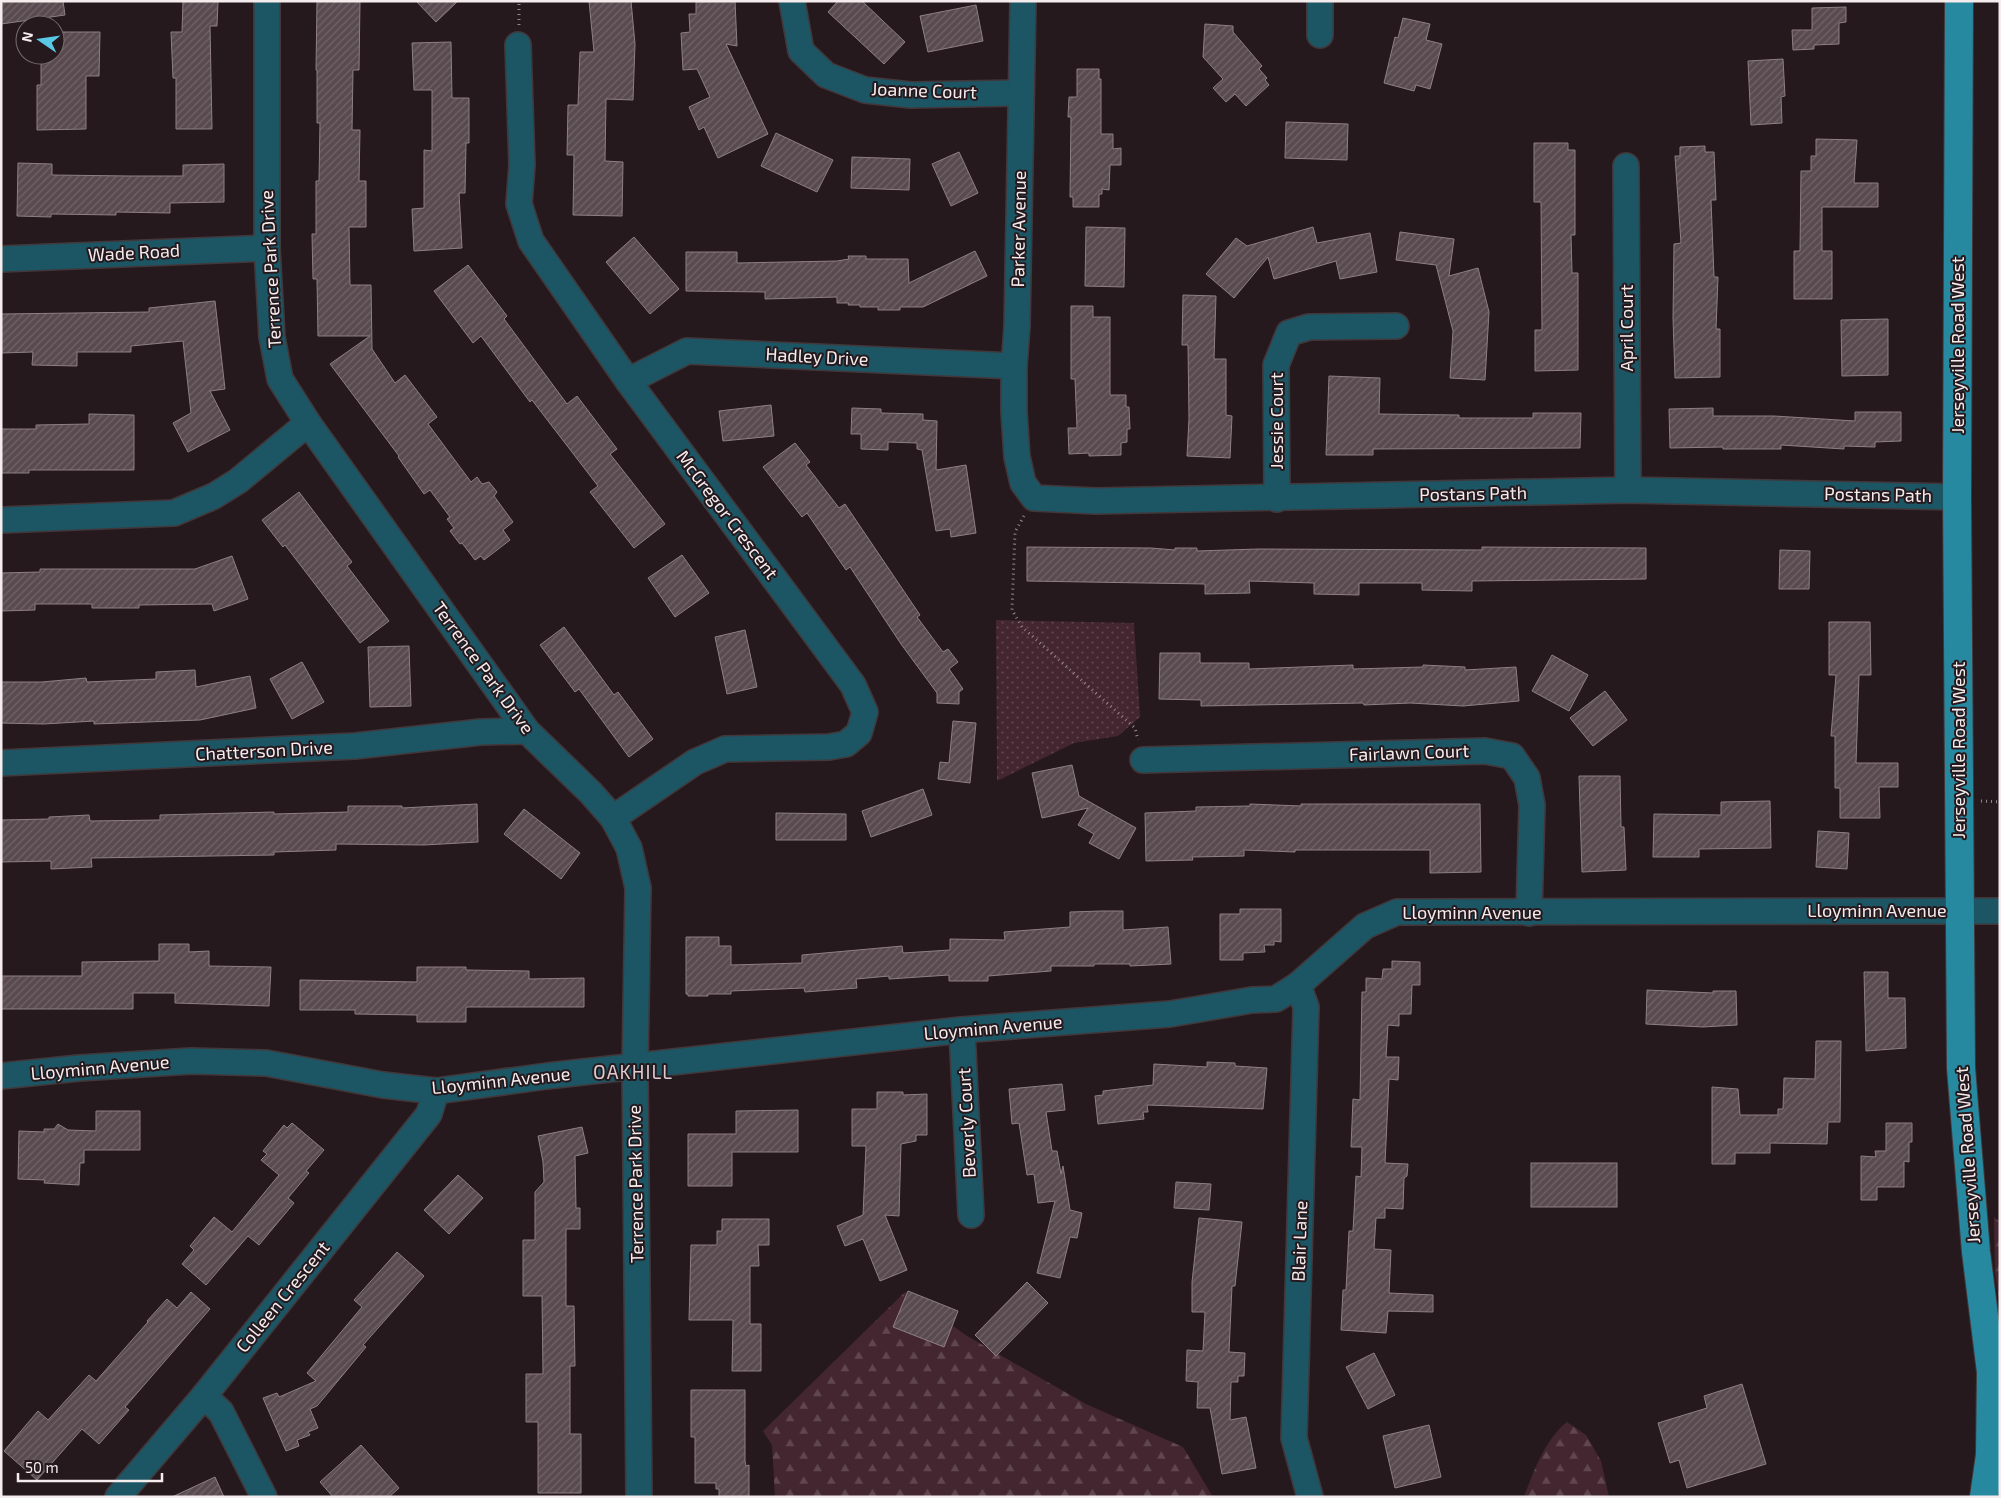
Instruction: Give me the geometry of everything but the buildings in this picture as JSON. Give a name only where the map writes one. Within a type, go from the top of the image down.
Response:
[{"type":"main road","name":"Jerseyville Road West","points":[[1959,1],[1957,497],[1961,1068],[1976,1252],[1991,1372],[1990,1455],[1984,1497]]},
{"type":"street","name":"Terrence Park Drive","points":[[267,1],[267,248],[272,337],[280,379],[308,423],[527,731],[591,793],[613,818],[629,848],[638,888],[635,1067],[639,1497]]},
{"type":"street","name":"Joanne Court","points":[[792,1],[801,51],[826,75],[865,90],[911,95],[1020,93]]},
{"type":"street","name":"Parker Avenue","points":[[1023,1],[1014,412],[1017,457],[1023,483],[1034,498]]},
{"type":"street","points":[[1320,1],[1320,35]]},
{"type":"street","name":"McGregor Crescent","points":[[518,45],[522,165],[519,204],[531,241],[628,382],[853,685],[865,712],[860,733],[846,744],[828,747],[725,749],[695,762],[613,818]]},
{"type":"street","name":"April Court","points":[[1626,166],[1628,490]]},
{"type":"street","name":"Wade Road","points":[[1,260],[267,248]]},
{"type":"street","name":"Jessie Court","points":[[1277,499],[1276,365],[1289,333],[1309,327],[1396,326]]},
{"type":"street","name":"Hadley Drive","points":[[628,382],[687,351],[1014,366]]},
{"type":"street","points":[[1,520],[174,514],[214,496],[238,481],[308,423]]},
{"type":"street","name":"Postans Path","points":[[1034,498],[1096,502],[1628,490],[1957,497]]},
{"type":"street","name":"Chatterson Drive","points":[[1,763],[355,746],[481,732],[527,731]]},
{"type":"street","name":"Fairlawn Court","points":[[1143,760],[1485,751],[1512,756],[1527,778],[1532,805],[1529,913]]},
{"type":"street","name":"Lloyminn Avenue","points":[[1,1076],[191,1060],[266,1063],[383,1085],[436,1091],[547,1076],[962,1031],[1170,1014],[1252,1000],[1276,999],[1298,985],[1365,926],[1397,912],[2000,911]]},
{"type":"street","name":"Blair Lane","points":[[1298,985],[1306,1007],[1294,1438],[1310,1497]]},
{"type":"street","name":"Beverly Court","points":[[962,1031],[971,1216]]},
{"type":"street","name":"Colleen Crescent","points":[[118,1497],[204,1396],[429,1114],[436,1091]]},
{"type":"street","points":[[204,1396],[221,1412],[264,1497]]},
{"type":"path","points":[[1034,498],[1014,532],[1012,610],[1022,627],[1135,728],[1143,760]]},
{"type":"path","points":[[1982,801],[2000,802]]},
{"type":"green space","points":[[996,620],[1134,623],[1140,717],[1118,736],[1074,743],[997,781]]},
{"type":"green space","points":[[1994,1217],[2000,1222],[2000,1306],[1995,1274]]},
{"type":"green space","points":[[905,1292],[967,1336],[1086,1404],[1183,1447],[1213,1497],[775,1497],[772,1445],[763,1431]]},
{"type":"green space","points":[[1567,1422],[1586,1435],[1601,1461],[1609,1497],[1524,1497],[1547,1446],[1559,1429]]},
{"type":"district","name":"OAKHILL","points":[[633,1072]]}]
